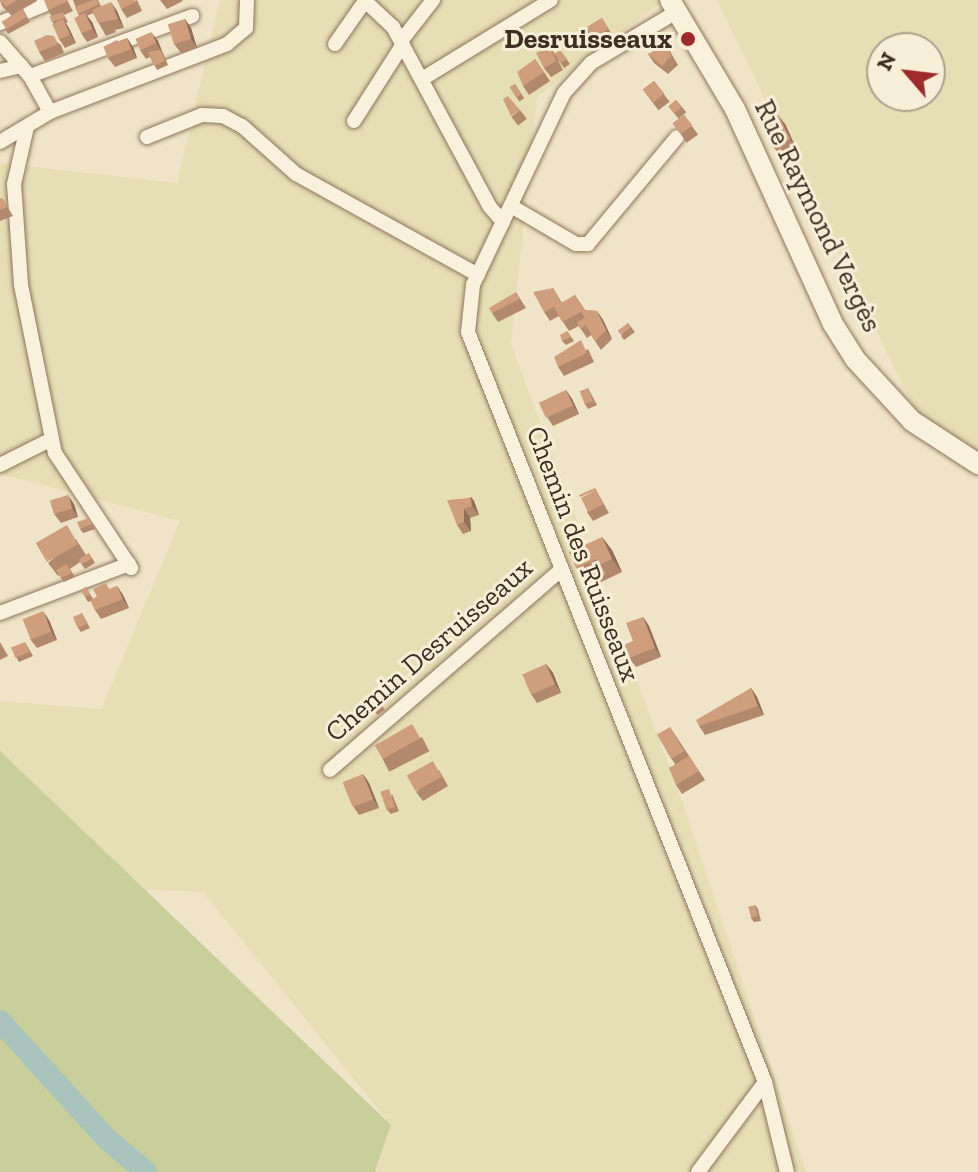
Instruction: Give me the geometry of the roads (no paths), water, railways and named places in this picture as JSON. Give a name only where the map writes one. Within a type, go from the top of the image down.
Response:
[{"type":"main road","name":"Rue Raymond Vergès","points":[[674,6],[735,109],[833,324],[855,359],[912,421],[978,464]]},
{"type":"street","points":[[0,23],[56,0]]},
{"type":"street","points":[[0,142],[50,112],[227,44],[246,28],[247,0]]},
{"type":"street","points":[[354,121],[402,43],[433,0]]},
{"type":"street","points":[[422,79],[551,0]]},
{"type":"street","points":[[335,44],[364,1],[402,43],[503,222]]},
{"type":"street","name":"Chemin des Ruisseaux","points":[[674,6],[591,63],[564,93],[478,275],[466,312],[468,332],[765,1082],[787,1172]]},
{"type":"street","points":[[0,71],[25,71],[192,16]]},
{"type":"street","points":[[0,42],[25,71],[50,112]]},
{"type":"street","points":[[147,137],[202,115],[223,116],[242,126],[296,174],[478,275]]},
{"type":"street","points":[[0,613],[130,566],[55,453],[21,285],[14,184],[27,127]]},
{"type":"street","points":[[511,206],[576,244],[588,244],[677,137]]},
{"type":"street","points":[[0,465],[52,439]]},
{"type":"street","name":"Chemin Desruisseaux","points":[[330,770],[561,570]]},
{"type":"street","points":[[698,1172],[765,1082]]},
{"type":"waterway","points":[[0,1021],[107,1139],[146,1172]]},
{"type":"place","name":"Desruisseaux","points":[[688,39]]}]
